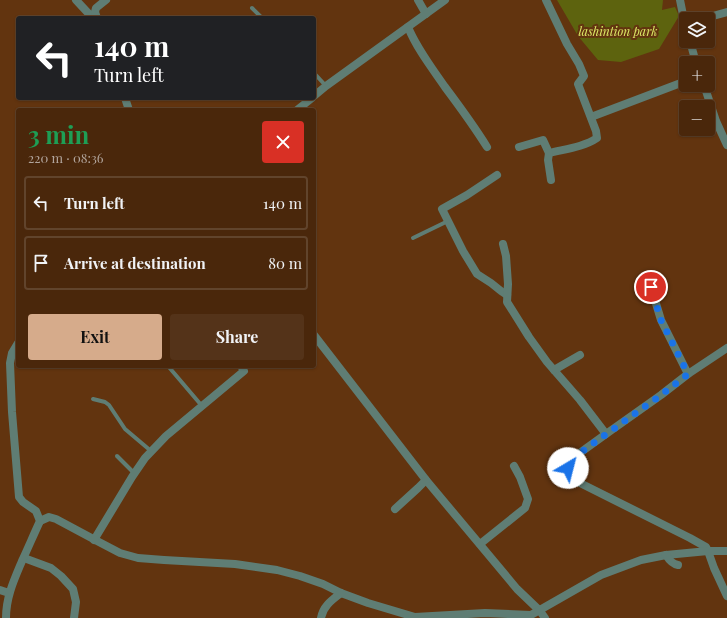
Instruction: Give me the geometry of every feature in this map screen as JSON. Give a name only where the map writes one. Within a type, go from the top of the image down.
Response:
[{"type":"street","points":[[76,0],[92,16]]},
{"type":"street","points":[[96,16],[96,8],[106,0]]},
{"type":"street","points":[[418,0],[426,14]]},
{"type":"street","points":[[316,94],[445,0]]},
{"type":"street","points":[[546,0],[584,76],[578,84],[596,131],[597,138],[593,141],[575,147],[549,152]]},
{"type":"street","points":[[680,0],[682,12]]},
{"type":"street","points":[[715,15],[727,12]]},
{"type":"street","points":[[408,27],[414,40],[487,147]]},
{"type":"street","points":[[591,117],[679,84]]},
{"type":"street","points":[[706,92],[716,121],[727,145]]},
{"type":"street","points":[[300,108],[310,100]]},
{"type":"street","points":[[519,147],[544,140],[549,152],[548,160],[550,180]]},
{"type":"street","points":[[497,175],[467,195],[442,209],[476,274],[507,295]]},
{"type":"street","points":[[503,244],[506,256],[508,284],[507,302],[546,362],[580,400],[606,434]]},
{"type":"street","points":[[651,287],[661,320],[688,374]]},
{"type":"street","points":[[316,338],[426,480],[517,589],[540,611],[545,618]]},
{"type":"street","points":[[16,346],[12,353],[10,363],[12,412],[19,497],[23,502],[36,511],[40,521]]},
{"type":"street","points":[[727,348],[688,374],[570,460],[566,476],[706,547],[727,596]]},
{"type":"street","points":[[554,370],[580,355]]},
{"type":"street","points":[[94,540],[144,458],[166,436],[244,371],[242,368]]},
{"type":"street","points":[[480,544],[525,508],[528,499],[520,477],[514,466]]},
{"type":"street","points":[[394,509],[426,480]]},
{"type":"street","points":[[6,618],[9,593],[40,521],[49,517],[56,519],[120,553],[138,558],[235,564],[277,570],[306,578],[323,584],[341,594],[415,618],[531,615],[601,575],[641,560],[666,555],[708,551],[727,551]]},
{"type":"street","points":[[666,555],[670,561],[675,565],[678,565]]},
{"type":"street","points":[[24,558],[51,568],[73,589],[76,602],[74,618]]},
{"type":"street","points":[[0,590],[9,593]]},
{"type":"street","points":[[321,618],[321,614],[327,604],[341,594]]},
{"type":"lane","points":[[252,8],[260,16]]},
{"type":"lane","points":[[316,76],[326,86]]},
{"type":"lane","points":[[413,238],[448,221]]},
{"type":"lane","points":[[170,368],[202,406]]},
{"type":"lane","points":[[93,399],[105,402],[109,405],[125,429],[151,451]]},
{"type":"lane","points":[[117,456],[134,473]]},
{"type":"green space","name":"lashintion park","points":[[557,0],[663,0],[662,10],[675,7],[679,16],[659,49],[621,62],[598,60],[578,36]]},
{"type":"route","points":[[568,468],[570,460],[688,374],[682,359],[661,320],[651,287]]}]
